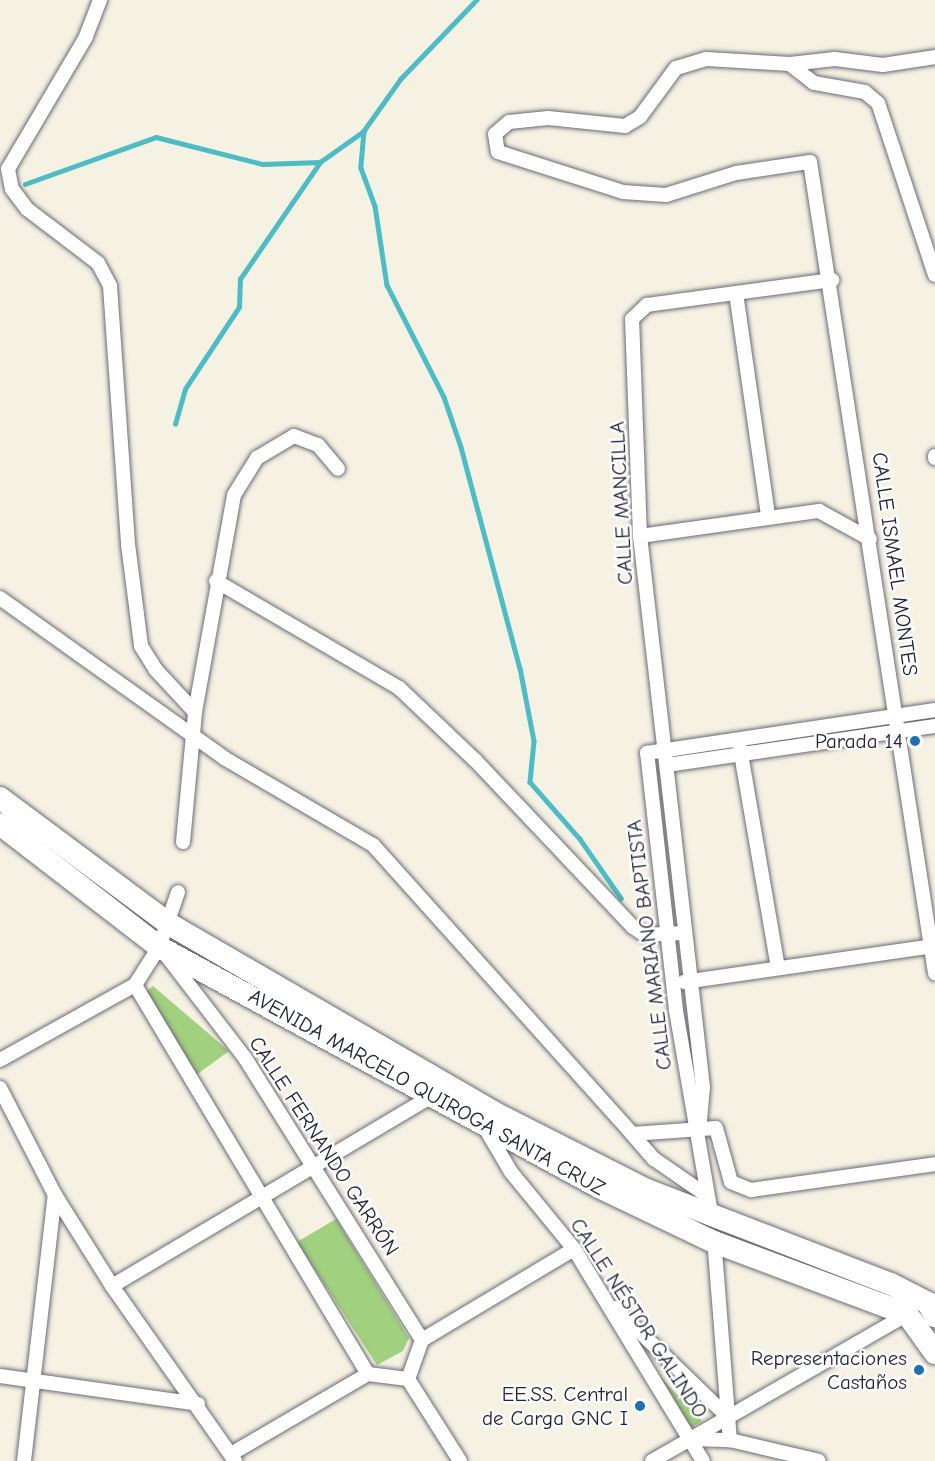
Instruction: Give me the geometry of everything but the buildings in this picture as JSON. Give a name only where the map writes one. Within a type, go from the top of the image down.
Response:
[{"type":"highway","name":"AVENIDA MARCELO QUIROGA SANTA CRUZ","points":[[0,798],[169,924],[488,1120],[714,1242],[907,1314]]},
{"type":"highway","name":"AVENIDA MARCELO QUIROGA SANTA CRUZ","points":[[0,824],[159,947],[438,1089]]},
{"type":"highway","name":"AVENIDA MARCELO QUIROGA SANTA CRUZ","points":[[488,1120],[712,1217],[891,1284],[932,1306]]},
{"type":"highway","points":[[907,1314],[935,1353]]},
{"type":"street","points":[[100,0],[86,38],[8,169],[12,189],[27,209],[98,263],[110,286],[128,544],[141,646],[156,670],[195,712]]},
{"type":"street","points":[[789,64],[835,59],[883,65],[935,57]]},
{"type":"street","name":"CALLE ISMAEL MONTES","points":[[789,64],[706,59],[676,68],[640,117],[625,126],[548,118],[509,123],[495,134],[498,152],[623,192],[666,195],[735,173],[810,162],[832,280],[898,731],[933,946],[935,973]]},
{"type":"street","points":[[789,64],[814,83],[864,93],[878,103],[935,275]]},
{"type":"street","points":[[768,516],[736,293],[832,280]]},
{"type":"street","name":"CALLE MANCILLA","points":[[668,765],[640,536],[632,319],[636,310],[736,293]]},
{"type":"street","points":[[183,842],[195,712],[216,581],[234,495],[257,458],[294,436],[318,445],[338,469]]},
{"type":"street","points":[[640,536],[768,516],[819,511],[870,539]]},
{"type":"street","points":[[216,581],[399,688],[475,760],[633,927],[645,935],[686,932]]},
{"type":"street","points":[[0,598],[194,736],[373,845],[654,1160],[706,1195]]},
{"type":"street","points":[[666,749],[935,710]]},
{"type":"street","points":[[668,765],[935,726]]},
{"type":"street","points":[[739,739],[778,967]]},
{"type":"street","name":"CALLE MARIANO BAPTISTA","points":[[666,749],[646,753],[673,983],[699,1132],[706,1195],[712,1217],[730,1440]]},
{"type":"street","name":"CALLE MARIANO BAPTISTA","points":[[668,765],[703,1087],[699,1132]]},
{"type":"street","points":[[0,1060],[135,985],[159,947],[169,924],[178,892]]},
{"type":"street","points":[[673,983],[933,946]]},
{"type":"street","name":"CALLE FERNANDO GARRÓN","points":[[159,947],[244,1058],[422,1340]]},
{"type":"street","points":[[135,985],[262,1202],[368,1374]]},
{"type":"street","points":[[0,1088],[55,1195],[112,1286],[198,1404],[233,1458],[368,1374],[408,1379]]},
{"type":"street","points":[[112,1286],[315,1170],[438,1089]]},
{"type":"street","name":"CALLE NÉSTOR GALINDO","points":[[488,1120],[511,1172],[574,1249],[596,1290],[703,1461]]},
{"type":"street","points":[[632,1134],[699,1132],[716,1128],[731,1182],[739,1188],[935,1164]]},
{"type":"street","points":[[24,1461],[37,1381],[55,1195]]},
{"type":"street","points":[[408,1379],[422,1340],[574,1249]]},
{"type":"street","points":[[596,1290],[729,1418]]},
{"type":"street","points":[[652,1461],[907,1314],[932,1306]]},
{"type":"street","points":[[0,1376],[198,1404]]},
{"type":"street","points":[[408,1379],[460,1461]]},
{"type":"street","points":[[691,1439],[730,1440],[819,1461]]},
{"type":"green space","points":[[153,986],[229,1051],[192,1078],[143,994]]},
{"type":"green space","points":[[336,1219],[409,1338],[403,1351],[377,1365],[297,1242]]},
{"type":"green space","points":[[655,1371],[702,1421],[687,1430]]},
{"type":"waterway","points":[[477,0],[401,79],[364,131],[361,168],[375,206],[387,285],[444,397],[461,447],[520,668],[534,741],[530,782],[580,839],[621,898]]},
{"type":"waterway","points":[[25,184],[156,137],[263,164],[320,162],[364,131]]},
{"type":"waterway","points":[[175,424],[185,389],[239,307],[240,279],[320,162]]},
{"type":"place","name":"Parada 14","points":[[915,741]]},
{"type":"place","name":"Representaciones Castaños","points":[[919,1370]]},
{"type":"place","name":"EE.SS. Central de Carga GNC I","points":[[640,1406]]}]
